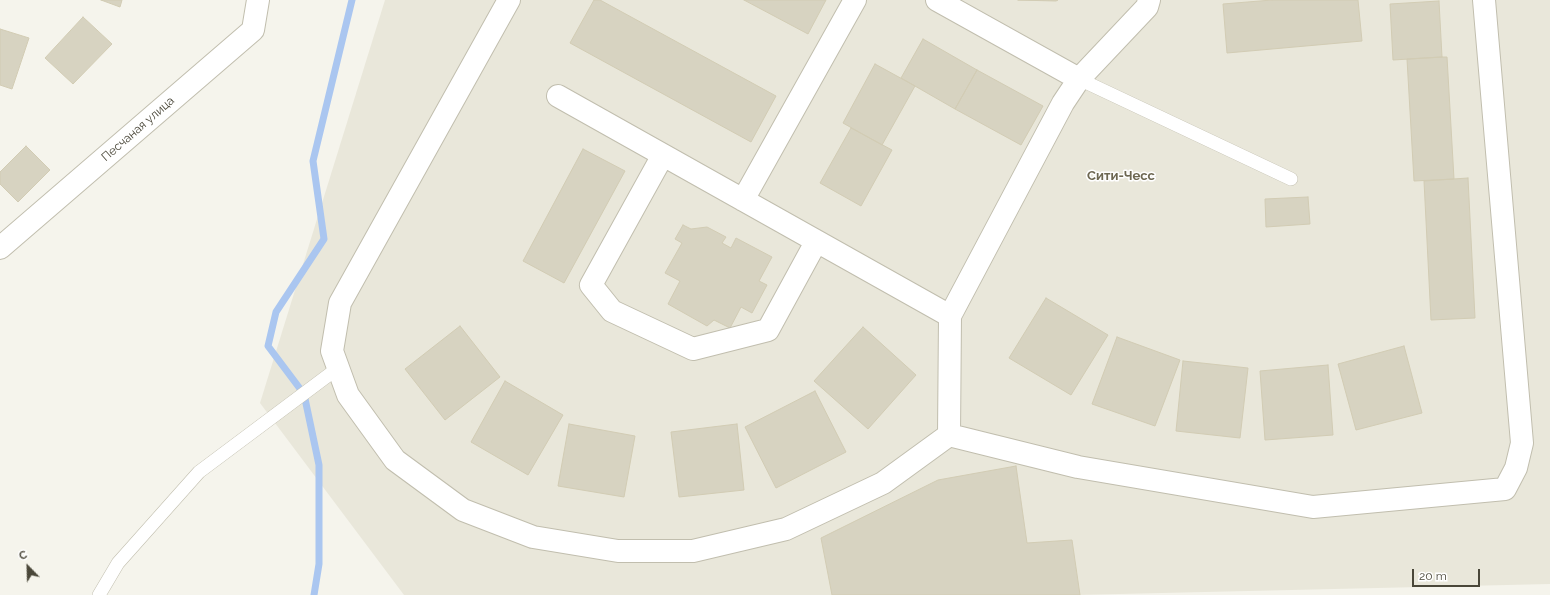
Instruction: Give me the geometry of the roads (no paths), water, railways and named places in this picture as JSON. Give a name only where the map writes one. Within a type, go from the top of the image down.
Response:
[{"type":"street","name":"Песчаная улица","points":[[0,248],[253,30],[258,0]]},
{"type":"street","points":[[509,0],[340,303],[332,352],[348,394],[395,460],[463,510],[533,537],[618,552],[693,551],[786,529],[883,483],[949,434]]},
{"type":"street","points":[[743,200],[855,0]]},
{"type":"street","points":[[937,0],[1079,79]]},
{"type":"street","points":[[949,434],[950,316],[1063,104],[1079,79],[1147,7],[1150,0]]},
{"type":"street","points":[[949,434],[1078,467],[1313,507],[1504,489],[1516,468],[1522,443],[1484,0]]},
{"type":"street","points":[[558,96],[950,316]]},
{"type":"street","points":[[663,155],[591,285],[612,311],[692,349],[768,330],[816,242]]},
{"type":"lane","points":[[1079,79],[1291,179]]},
{"type":"lane","points":[[99,595],[118,563],[199,472],[338,368]]},
{"type":"waterway","points":[[314,595],[319,564],[319,465],[304,394],[268,346],[276,312],[324,239],[313,161],[352,0]]},
{"type":"district","name":"Сити-Чесс","points":[[1121,176]]}]
